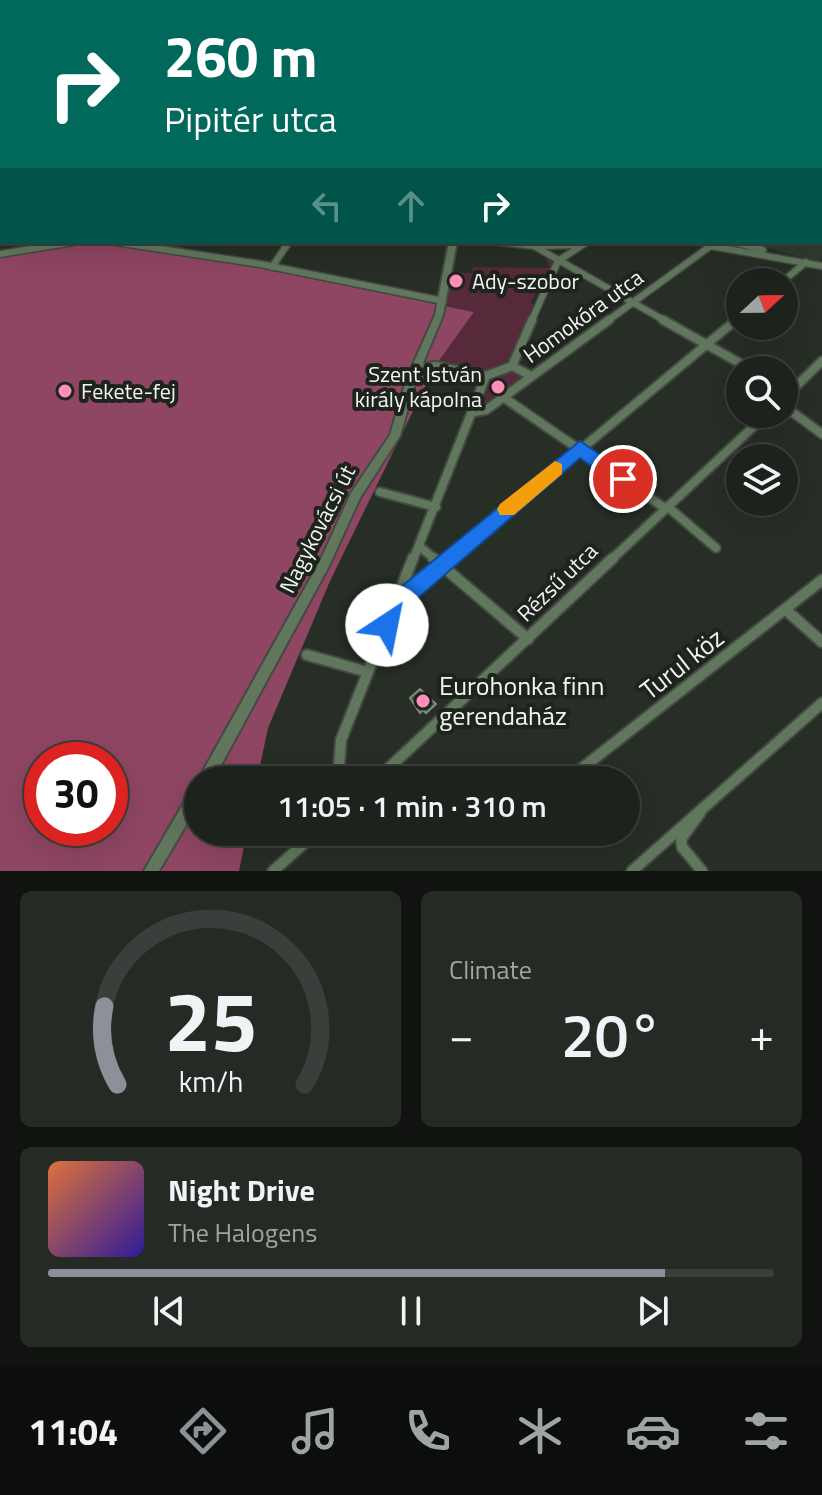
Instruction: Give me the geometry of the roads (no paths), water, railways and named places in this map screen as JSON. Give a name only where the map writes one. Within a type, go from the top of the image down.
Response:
[{"type":"street","points":[[0,254],[62,244]]},
{"type":"street","points":[[128,244],[272,267],[443,301]]},
{"type":"street","points":[[162,249],[166,244]]},
{"type":"street","points":[[272,267],[288,244]]},
{"type":"street","name":"Nagykovácsi út","points":[[213,766],[304,603],[355,496],[395,436],[415,369],[443,301],[453,244]]},
{"type":"street","points":[[527,244],[728,356]]},
{"type":"street","points":[[534,246],[569,244]]},
{"type":"street","points":[[415,369],[435,366],[486,376],[512,366],[558,261],[584,244]]},
{"type":"street","points":[[714,244],[806,262]]},
{"type":"street","name":"Homokóra utca","points":[[474,412],[482,412],[714,244]]},
{"type":"street","points":[[741,244],[822,266]]},
{"type":"street","points":[[798,269],[806,262]]},
{"type":"street","points":[[397,603],[726,328]]},
{"type":"street","points":[[798,384],[822,361]]},
{"type":"street","points":[[512,366],[531,376]]},
{"type":"street","points":[[339,766],[341,740],[486,376]]},
{"type":"street","points":[[798,380],[803,379]]},
{"type":"street","points":[[503,397],[667,508],[716,548]]},
{"type":"street","points":[[798,416],[822,434]]},
{"type":"street","name":"Rézsű utca","points":[[391,766],[752,428]]},
{"type":"street","points":[[380,492],[436,507]]},
{"type":"street","points":[[420,547],[528,639]]},
{"type":"street","name":"Turul köz","points":[[585,766],[822,580]]},
{"type":"street","points":[[786,610],[822,642]]},
{"type":"street","points":[[307,655],[368,672]]},
{"type":"street","points":[[632,871],[822,703]]},
{"type":"street","points":[[702,808],[695,823],[681,839],[682,847],[702,871]]},
{"type":"street","points":[[151,871],[184,816]]},
{"type":"street","points":[[273,871],[301,846]]},
{"type":"place","name":"Ady-szobor","points":[[456,281]]},
{"type":"place","name":"Szent István király kápolna","points":[[498,387]]},
{"type":"place","name":"Fekete-fej","points":[[65,391]]},
{"type":"place","name":"Eurohonka finn gerendaház","points":[[423,701]]}]
